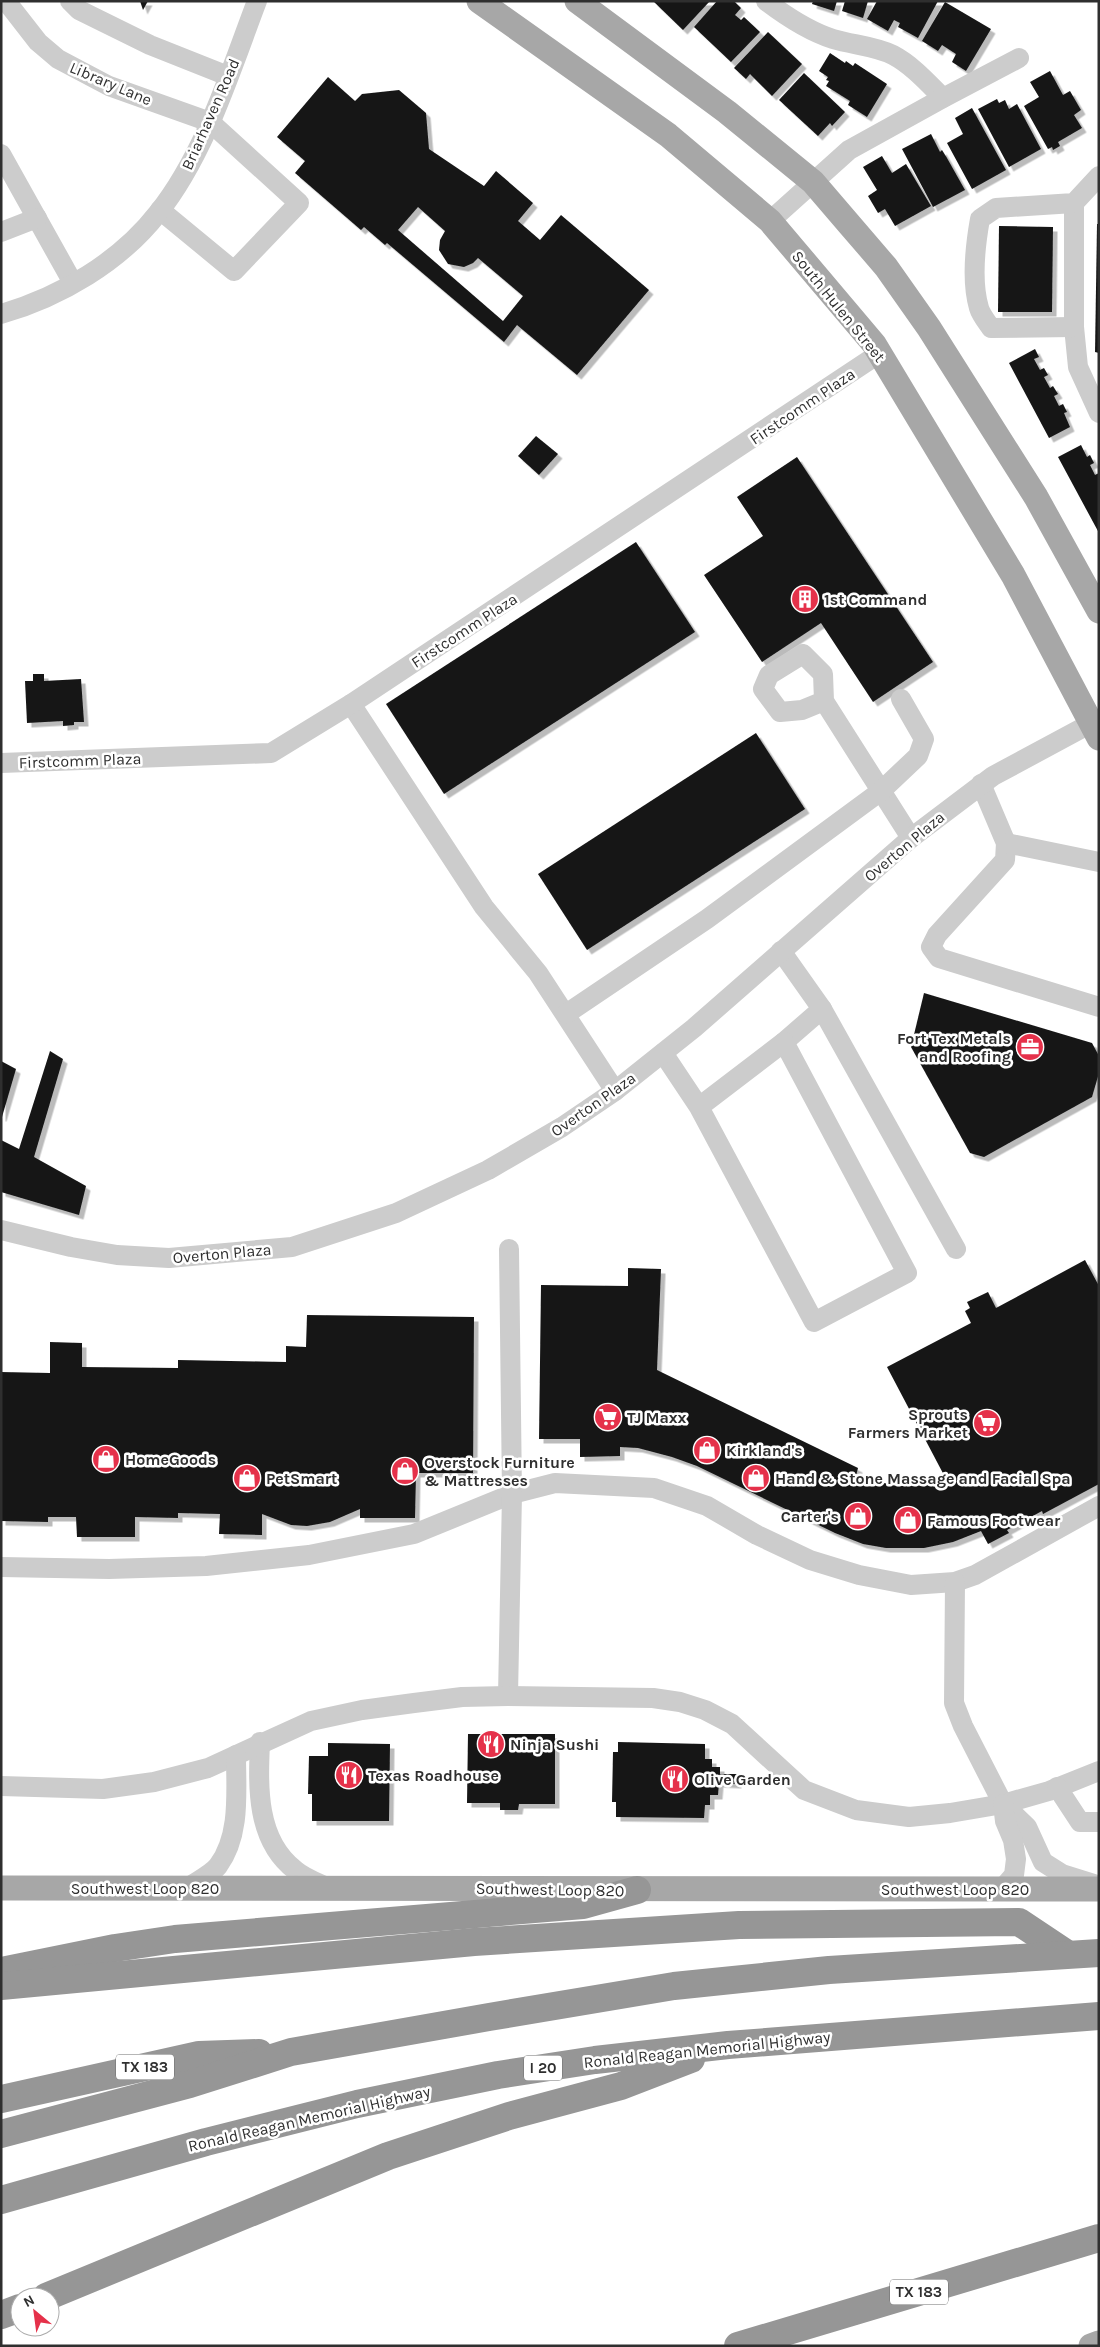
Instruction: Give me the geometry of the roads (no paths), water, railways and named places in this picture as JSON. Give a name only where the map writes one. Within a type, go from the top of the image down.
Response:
[{"type":"highway","points":[[1,1971],[82,1954],[200,1936],[583,1905],[637,1890]]},
{"type":"highway","points":[[1,1986],[464,1943],[738,1925],[1019,1922],[1067,1954]]},
{"type":"highway","points":[[1,2134],[190,2084],[291,2052],[674,1986],[829,1970],[1099,1953]]},
{"type":"highway","name":"Ronald Reagan Memorial Highway","points":[[1,2200],[206,2142],[357,2104],[508,2074],[596,2060],[728,2045],[1099,2016]]},
{"type":"highway","points":[[60,2291],[388,2156],[509,2116],[621,2086],[728,2045]]},
{"type":"highway","name":"TX 183","points":[[1,2099],[199,2055],[291,2052]]},
{"type":"highway","name":"TX 183","points":[[738,2346],[1099,2238]]},
{"type":"main road","name":"South Hulen Street","points":[[480,1],[668,135],[770,221],[880,353],[1097,722]]},
{"type":"main road","points":[[577,1],[727,112],[813,182],[886,267],[930,328],[1036,497],[1099,611]]},
{"type":"main road","name":"Southwest Loop 820","points":[[1,1888],[1001,1890],[1099,1887]]},
{"type":"main road","points":[[1091,2346],[1099,2343]]},
{"type":"street","points":[[70,1],[79,10],[150,45],[228,76]]},
{"type":"street","name":"Briarhaven Road","points":[[1,314],[25,307],[104,265],[135,238],[160,210],[189,166],[210,122],[257,1]]},
{"type":"street","points":[[766,1],[796,24],[833,39],[864,45],[893,55],[921,76],[943,98]]},
{"type":"street","points":[[1,5],[6,2]]},
{"type":"street","name":"Library Lane","points":[[6,2],[38,42],[65,64],[109,86],[210,122]]},
{"type":"street","points":[[770,221],[849,150],[1019,58]]},
{"type":"street","points":[[160,210],[234,271],[299,203],[210,122]]},
{"type":"street","points":[[1,154],[73,283]]},
{"type":"street","points":[[1099,176],[1074,203],[1074,327],[1078,367],[1099,413]]},
{"type":"street","points":[[1074,203],[996,208],[980,220],[976,244],[976,294],[979,310],[991,328],[1074,327]]},
{"type":"street","points":[[1,232],[36,218]]},
{"type":"street","name":"Firstcomm Plaza","points":[[1,763],[271,753],[351,704],[880,353]]},
{"type":"street","points":[[566,1014],[707,919],[881,791],[918,756],[924,740],[902,699]]},
{"type":"street","points":[[824,701],[911,838]]},
{"type":"street","points":[[351,704],[484,907],[538,974],[616,1091]]},
{"type":"street","name":"Overton Plaza","points":[[1,1230],[71,1247],[117,1255],[169,1258],[292,1247],[396,1213],[488,1170],[562,1127],[616,1091],[694,1028],[911,838],[981,784],[1097,722]]},
{"type":"street","points":[[981,784],[1006,843],[1005,860],[937,935],[931,947],[938,958],[1099,1007]]},
{"type":"street","points":[[1006,843],[1099,862]]},
{"type":"street","points":[[781,951],[822,1009],[956,1249]]},
{"type":"street","points":[[699,1107],[784,1042],[822,1009]]},
{"type":"street","points":[[663,1053],[699,1107],[814,1322],[906,1273],[784,1042]]},
{"type":"street","points":[[508,1696],[512,1494],[509,1249]]},
{"type":"street","points":[[1,1567],[110,1569],[206,1566],[309,1556],[414,1534],[512,1494],[554,1484],[604,1484],[654,1488],[707,1506],[757,1535],[810,1560],[859,1574],[911,1585],[955,1582],[989,1568],[1099,1506]]},
{"type":"street","points":[[955,1582],[954,1703],[963,1726],[1003,1804],[1027,1827],[1043,1862],[1062,1874],[1099,1887]]},
{"type":"street","points":[[1,1786],[93,1789],[120,1787],[172,1778],[208,1768],[260,1742],[310,1721],[362,1710],[462,1697],[508,1696],[653,1698],[680,1702],[705,1710],[732,1724],[804,1790],[856,1810],[909,1817],[950,1814],[1003,1804],[1057,1788],[1099,1771]]},
{"type":"street","points":[[260,1742],[259,1778],[262,1815],[275,1848],[295,1871],[329,1888]]},
{"type":"street","points":[[186,1889],[217,1867],[229,1843],[235,1819],[236,1755]]},
{"type":"street","points":[[1057,1788],[1080,1822],[1099,1822]]},
{"type":"street","points":[[1001,1890],[1014,1875],[1016,1860],[1013,1840],[1005,1821],[1003,1804]]},
{"type":"place","name":"1st Command","points":[[805,599]]},
{"type":"place","name":"Fort Tex Metals and Roofing","points":[[1030,1047]]},
{"type":"place","name":"TJ Maxx","points":[[608,1417]]},
{"type":"place","name":"Sprouts Farmers Market","points":[[987,1423]]},
{"type":"place","name":"Kirkland's","points":[[707,1450]]},
{"type":"place","name":"HomeGoods","points":[[106,1459]]},
{"type":"place","name":"Overstock Furniture & Mattresses","points":[[405,1471]]},
{"type":"place","name":"PetSmart","points":[[247,1478]]},
{"type":"place","name":"Hand & Stone Massage and Facial Spa","points":[[756,1478]]},
{"type":"place","name":"Carter's","points":[[858,1516]]},
{"type":"place","name":"Famous Footwear","points":[[908,1520]]},
{"type":"place","name":"Ninja Sushi","points":[[491,1744]]},
{"type":"place","name":"Texas Roadhouse","points":[[349,1775]]},
{"type":"place","name":"Olive Garden","points":[[675,1779]]}]
